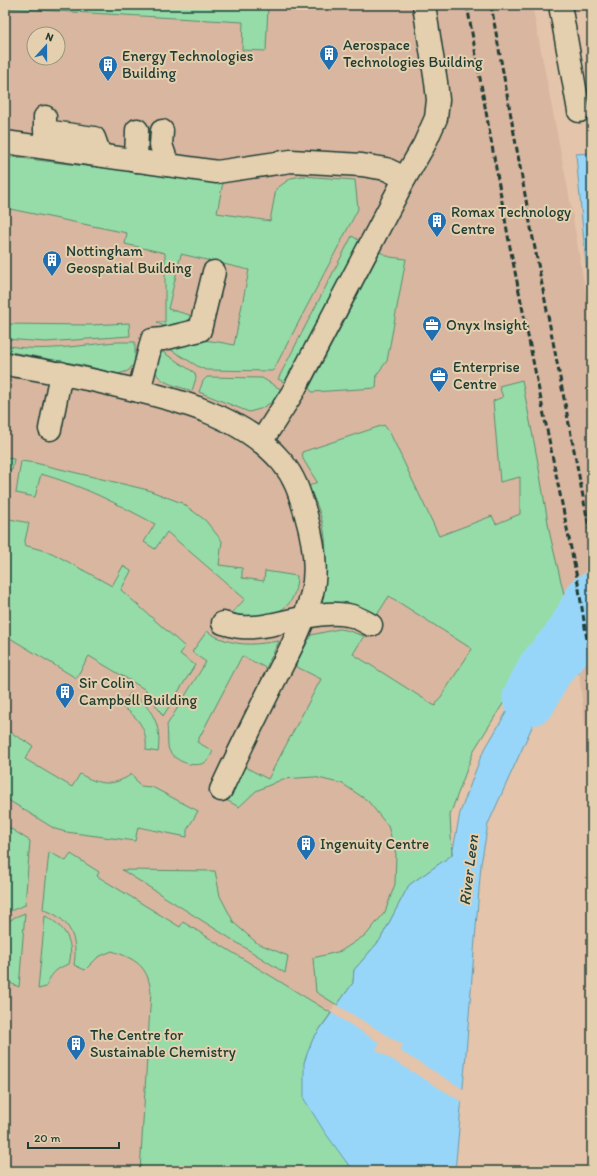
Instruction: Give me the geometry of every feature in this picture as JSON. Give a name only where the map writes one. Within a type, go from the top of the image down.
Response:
[{"type":"lane","points":[[261,442],[293,392],[405,178],[424,145],[436,118],[438,100],[424,5]]},
{"type":"lane","points":[[560,5],[579,111]]},
{"type":"lane","points":[[46,117],[44,131],[94,138],[100,156]]},
{"type":"lane","points":[[136,160],[137,130]]},
{"type":"lane","points":[[162,131],[161,145],[168,165]]},
{"type":"lane","points":[[5,142],[217,172],[291,161],[362,165],[386,169],[405,178]]},
{"type":"lane","points":[[139,391],[152,340],[164,339],[200,330],[214,272]]},
{"type":"lane","points":[[5,364],[60,373],[139,391],[198,408],[226,420],[261,442],[282,462],[298,486],[311,530],[315,565],[312,592],[304,618],[285,660],[221,790]]},
{"type":"lane","points":[[50,429],[60,373]]},
{"type":"lane","points":[[223,623],[240,628],[257,627],[328,614],[348,615],[371,625]]},
{"type":"shaded area","points":[[5,5],[532,5],[569,195],[592,330],[592,560],[474,750],[450,815],[452,855],[427,1171],[5,1171]]},
{"type":"shaded area","points":[[592,651],[592,788],[579,672]]},
{"type":"green space","points":[[5,5],[268,5],[266,51],[242,50],[243,22],[5,8]]},
{"type":"green space","points":[[5,156],[93,167],[95,160],[223,182],[217,213],[270,221],[276,189],[291,178],[302,176],[355,180],[358,209],[274,369],[272,371],[206,370],[163,345],[181,341],[198,340],[215,341],[234,345],[249,270],[181,254],[168,309],[190,315],[188,322],[181,325],[163,326],[157,322],[165,322],[165,253],[125,244],[127,233],[5,208]]},
{"type":"green space","points":[[352,236],[360,241],[286,383],[278,379]]},
{"type":"green space","points":[[380,252],[390,257],[406,259],[387,361],[377,374],[376,388],[312,392],[309,388]]},
{"type":"green space","points":[[129,323],[130,336],[46,342],[5,339],[5,324],[91,325]]},
{"type":"green space","points":[[116,342],[135,342],[134,364],[128,371],[118,374],[82,365],[5,351],[5,345],[46,348]]},
{"type":"green space","points":[[158,349],[195,373],[196,378],[192,391],[168,383],[158,376],[155,371],[154,361]]},
{"type":"green space","points":[[207,377],[262,378],[282,390],[272,402],[260,409],[249,412],[199,392],[203,381]]},
{"type":"green space","points":[[522,380],[550,535],[566,603],[474,750],[450,815],[452,855],[409,885],[380,940],[354,970],[353,983],[337,1005],[316,992],[313,958],[341,951],[367,934],[385,912],[395,884],[396,854],[388,826],[368,801],[343,784],[314,777],[283,779],[256,791],[239,807],[226,800],[243,766],[268,779],[321,679],[295,666],[311,635],[339,629],[364,636],[353,654],[435,706],[472,649],[389,596],[377,615],[355,606],[322,603],[326,544],[321,516],[308,487],[317,482],[303,459],[302,452],[384,425],[390,433],[439,536],[492,516],[496,524],[520,514],[520,477],[500,482],[493,401],[503,397],[499,386]]},
{"type":"green space","points":[[5,458],[14,459],[12,470],[5,469]]},
{"type":"green space","points":[[21,461],[148,490],[182,503],[205,520],[222,541],[219,565],[242,568],[242,578],[264,581],[265,571],[297,576],[295,592],[292,599],[284,608],[271,614],[244,617],[231,614],[245,599],[167,532],[155,549],[144,542],[155,524],[85,489],[41,474],[35,497],[16,493]]},
{"type":"green space","points":[[5,518],[29,523],[24,545],[52,553],[112,586],[123,566],[131,571],[121,590],[185,647],[180,654],[195,665],[163,716],[146,690],[89,656],[76,678],[5,635]]},
{"type":"green space","points":[[207,631],[230,642],[244,644],[279,641],[266,668],[242,656],[197,742],[213,751],[210,758],[206,762],[195,765],[179,760],[171,754],[168,748],[167,725],[206,662],[192,652]]},
{"type":"green space","points":[[130,693],[145,704],[154,718],[159,734],[158,752],[146,750],[144,730],[133,715],[122,707]]},
{"type":"green space","points":[[5,729],[33,746],[25,759],[72,787],[80,774],[100,782],[112,783],[132,774],[140,786],[152,787],[198,811],[187,830],[187,837],[138,827],[135,841],[66,832],[55,829],[5,798]]},
{"type":"green space","points":[[5,825],[30,841],[25,905],[5,913]]},
{"type":"green space","points":[[49,852],[66,861],[71,854],[99,872],[97,876],[180,927],[183,922],[331,1013],[313,1039],[304,1063],[347,1163],[356,1171],[140,1171],[151,992],[149,983],[144,970],[139,965],[128,957],[112,951],[98,957],[85,970],[74,965],[75,951],[71,931],[63,920],[43,909]]},
{"type":"green space","points":[[122,870],[215,871],[220,896],[234,923],[257,943],[288,956],[285,973]]},
{"type":"green space","points":[[25,913],[19,987],[5,979],[5,924],[15,917]]},
{"type":"green space","points":[[45,916],[63,929],[69,942],[70,956],[69,964],[54,972],[46,987],[38,989]]},
{"type":"water","points":[[592,153],[592,329],[576,154]]},
{"type":"water","points":[[566,603],[579,672],[557,677],[550,687],[488,824],[481,864],[455,1171],[356,1171],[347,1163],[324,1131],[304,1099],[304,1063],[307,1054],[313,1039],[353,983],[354,970],[380,940],[409,885],[452,855],[460,813],[481,756],[554,630],[557,617]]},
{"type":"pier","points":[[567,602],[580,669],[579,672],[566,603]]},
{"type":"pier","points":[[335,1004],[403,1045],[400,1051],[465,1090],[464,1103],[376,1050],[380,1043],[330,1012]]},
{"type":"waterway","name":"River Leen","points":[[530,698],[545,669],[573,636],[592,600]]},
{"type":"railway","points":[[467,5],[510,247],[578,583],[592,671]]},
{"type":"railway","points":[[491,5],[531,228],[592,543]]},
{"type":"place","name":"Aerospace Technologies Building","points":[[329,71]]},
{"type":"place","name":"Energy Technologies Building","points":[[108,82]]},
{"type":"place","name":"Romax Technology Centre","points":[[437,238]]},
{"type":"place","name":"Nottingham Geospatial Building","points":[[52,277]]},
{"type":"place","name":"Onyx Insight","points":[[432,342]]},
{"type":"place","name":"Enterprise Centre","points":[[439,393]]},
{"type":"place","name":"Sir Colin Campbell Building","points":[[65,709]]},
{"type":"place","name":"Ingenuity Centre","points":[[306,861]]},
{"type":"place","name":"The Centre for Sustainable Chemistry","points":[[76,1061]]}]
